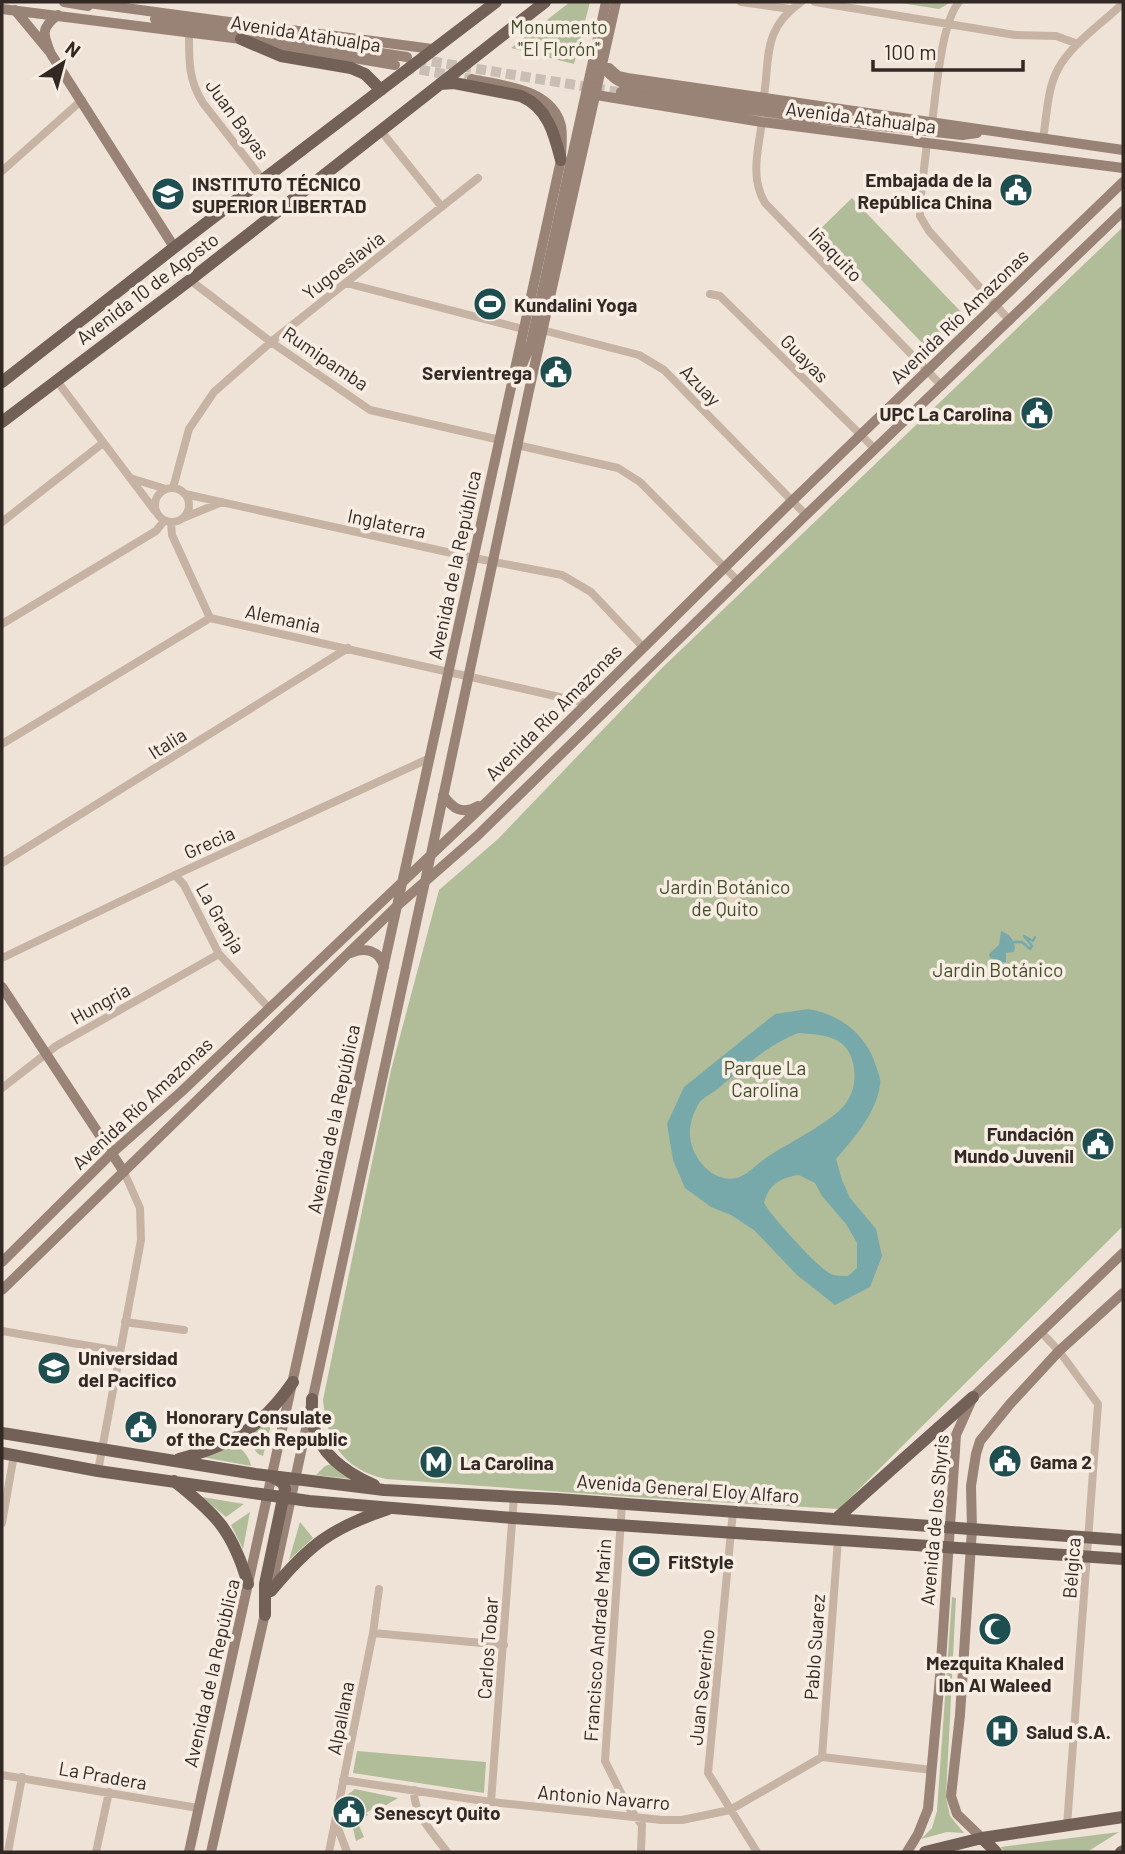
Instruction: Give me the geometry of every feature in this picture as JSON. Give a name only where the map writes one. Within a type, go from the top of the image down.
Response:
[{"type":"main road","points":[[64,2],[156,19]]},
{"type":"main road","name":"Avenida Atahualpa","points":[[81,2],[432,49]]},
{"type":"main road","name":"Avenida 10 de Agosto","points":[[2,382],[174,247],[496,2]]},
{"type":"main road","name":"Avenida 10 de Agosto","points":[[2,422],[190,280],[545,2]]},
{"type":"main road","name":"Avenida de la República","points":[[528,395],[530,345],[606,2]]},
{"type":"main road","name":"Avenida de la República","points":[[211,1852],[271,1591],[287,1498],[295,1479],[517,445],[616,2]]},
{"type":"main road","name":"Avenida Atahualpa","points":[[2,9],[241,39],[395,65]]},
{"type":"main road","points":[[15,10],[51,54],[82,100],[174,247]]},
{"type":"main road","points":[[51,54],[45,28],[47,23],[61,15],[83,12],[150,21],[156,19]]},
{"type":"main road","name":"Avenida Atahualpa","points":[[156,19],[407,57]]},
{"type":"main road","points":[[241,39],[281,56],[351,68],[365,74],[381,90]]},
{"type":"main road","points":[[594,52],[607,72],[620,83],[628,85],[808,115],[962,135],[993,131]]},
{"type":"main road","name":"Avenida Atahualpa","points":[[604,59],[614,72],[627,78],[1123,150]]},
{"type":"main road","points":[[472,79],[521,89],[546,102],[560,122],[561,160]]},
{"type":"main road","points":[[439,84],[454,83],[521,96],[529,100],[550,122],[561,160]]},
{"type":"main road","name":"Avenida Atahualpa","points":[[618,92],[808,115]]},
{"type":"main road","name":"Avenida Atahualpa","points":[[596,95],[761,122],[1123,169]]},
{"type":"main road","points":[[808,115],[861,113]]},
{"type":"main road","points":[[808,115],[839,131]]},
{"type":"main road","name":"Avenida de la República","points":[[189,1852],[561,160]]},
{"type":"main road","name":"Avenida Río Amazonas","points":[[2,1262],[112,1153],[181,1092],[490,799],[792,501],[1123,182]]},
{"type":"main road","points":[[551,203],[556,209],[564,211],[571,205]]},
{"type":"main road","name":"Avenida Río Amazonas","points":[[2,1290],[397,906],[478,836],[806,515],[1123,211]]},
{"type":"main road","points":[[545,228],[552,222],[560,224],[565,231],[564,237]]},
{"type":"main road","name":"Avenida de la República","points":[[510,393],[530,345]]},
{"type":"main road","points":[[443,795],[452,806],[464,811],[490,799]]},
{"type":"main road","points":[[348,954],[360,949],[370,950],[381,957],[384,967]]},
{"type":"main road","points":[[2,986],[124,1171]]},
{"type":"main road","name":"Avenida de los Shyris","points":[[907,1852],[928,1809],[940,1677],[956,1435],[973,1397],[1123,1253]]},
{"type":"main road","name":"Avenida de los Shyris","points":[[982,1838],[957,1814],[951,1796],[960,1714],[972,1529],[973,1466],[980,1441],[992,1424],[1059,1351],[1123,1293]]},
{"type":"main road","points":[[175,1460],[210,1451],[243,1435],[261,1421],[293,1382]]},
{"type":"main road","points":[[837,1518],[973,1397]]},
{"type":"main road","points":[[312,1399],[314,1429],[322,1446],[341,1467],[384,1490]]},
{"type":"main road","name":"Avenida General Eloy Alfaro","points":[[2,1433],[273,1476],[384,1490],[514,1496],[1123,1540]]},
{"type":"main road","points":[[8,1454],[98,1471],[287,1498],[513,1518],[1123,1559]]},
{"type":"main road","points":[[265,1615],[265,1584],[287,1498],[283,1483],[273,1476]]},
{"type":"main road","points":[[173,1481],[199,1501],[223,1526],[240,1556],[248,1584]]},
{"type":"main road","points":[[271,1591],[299,1559],[334,1531],[393,1507]]},
{"type":"main road","points":[[925,1852],[982,1838],[1123,1817]]},
{"type":"main road","points":[[982,1838],[996,1852]]},
{"type":"street","points":[[741,2],[790,9]]},
{"type":"street","points":[[764,96],[772,34],[790,9],[801,2]]},
{"type":"street","points":[[815,2],[1015,35],[1056,36],[1078,44]]},
{"type":"street","points":[[932,123],[947,24],[959,2]]},
{"type":"street","points":[[1043,138],[1054,78],[1061,65],[1078,44],[1123,3]]},
{"type":"street","name":"Juan Bayas","points":[[189,33],[189,69],[195,90],[263,180]]},
{"type":"street","points":[[2,171],[82,100]]},
{"type":"street","name":"Iñaquito","points":[[761,122],[755,172],[759,193],[765,203],[942,386]]},
{"type":"street","points":[[381,131],[442,207]]},
{"type":"street","points":[[927,143],[920,216],[929,232],[1010,321]]},
{"type":"street","name":"Yugoeslavia","points":[[169,489],[189,429],[214,392],[271,342],[478,178]]},
{"type":"street","name":"Rumipamba","points":[[190,280],[271,342],[370,410],[500,440]]},
{"type":"street","points":[[346,283],[523,329]]},
{"type":"street","name":"Guayas","points":[[710,294],[720,296],[875,449]]},
{"type":"street","name":"Azuay","points":[[542,331],[639,355],[664,370],[806,515]]},
{"type":"street","points":[[2,744],[210,618],[167,522],[155,511],[57,381]]},
{"type":"street","points":[[2,522],[103,443]]},
{"type":"street","points":[[517,445],[626,472],[640,482],[738,581]]},
{"type":"street","points":[[130,478],[184,494],[189,506],[183,518]]},
{"type":"street","points":[[155,511],[156,498],[169,489]]},
{"type":"street","name":"Inglaterra","points":[[184,494],[562,575],[591,593],[643,647]]},
{"type":"street","points":[[2,624],[167,522],[222,502]]},
{"type":"street","name":"Alemania","points":[[210,618],[586,703]]},
{"type":"street","name":"Italia","points":[[2,863],[348,648]]},
{"type":"street","name":"Grecia","points":[[2,958],[430,758]]},
{"type":"street","name":"La Granja","points":[[175,875],[184,885],[219,954],[269,1008]]},
{"type":"street","name":"Hungria","points":[[2,1088],[56,1046],[219,954]]},
{"type":"street","points":[[98,1471],[141,1240],[142,1223],[136,1195],[124,1171]]},
{"type":"street","points":[[125,1322],[184,1330]]},
{"type":"street","points":[[2,1331],[119,1352]]},
{"type":"street","name":"Bélgica","points":[[1042,1333],[1059,1351],[1098,1404],[1067,1826]]},
{"type":"street","points":[[2,1523],[8,1454]]},
{"type":"street","name":"Carlos Tobar","points":[[491,1802],[514,1496]]},
{"type":"street","name":"Francisco Andrade Marin","points":[[622,1504],[605,1761],[627,1805],[642,1825],[641,1852]]},
{"type":"street","name":"Juan Severino","points":[[733,1511],[708,1773],[757,1852]]},
{"type":"street","name":"Pablo Suarez","points":[[822,1757],[838,1539]]},
{"type":"street","name":"Alpallana","points":[[328,1852],[373,1633],[379,1589]]},
{"type":"street","points":[[373,1633],[504,1645]]},
{"type":"street","points":[[822,1757],[932,1770]]},
{"type":"street","name":"Antonio Navarro","points":[[343,1780],[491,1802],[682,1820],[730,1810],[822,1757]]},
{"type":"street","name":"La Pradera","points":[[2,1775],[198,1808]]},
{"type":"street","points":[[8,1852],[22,1777]]},
{"type":"street","points":[[414,1790],[418,1812],[447,1852]]},
{"type":"street","points":[[96,1852],[109,1791]]},
{"type":"street","points":[[336,1823],[347,1852]]},
{"type":"green space","name":"Monumento \"El Florón\"","points":[[570,2],[590,2],[574,64],[511,48]]},
{"type":"green space","points":[[895,2],[951,2],[939,9]]},
{"type":"green space","points":[[852,198],[964,315],[928,349],[816,233]]},
{"type":"green space","name":"Parque La Carolina","points":[[1123,227],[1123,1226],[839,1509],[386,1479],[359,1468],[348,1461],[333,1441],[323,1400],[391,1070],[439,890],[498,839],[662,668]]},
{"type":"green space","points":[[274,1413],[263,1456],[248,1442],[249,1437]]},
{"type":"green space","points":[[236,1446],[246,1454],[251,1466],[202,1457]]},
{"type":"green space","points":[[332,1464],[351,1479],[316,1475],[325,1466]]},
{"type":"green space","points":[[202,1497],[244,1504],[226,1517]]},
{"type":"green space","points":[[250,1512],[243,1549],[231,1525]]},
{"type":"green space","points":[[300,1522],[313,1538],[289,1560]]},
{"type":"green space","points":[[952,1597],[956,1598],[946,1797],[950,1816],[964,1833],[947,1832],[921,1839],[932,1828],[937,1811]]},
{"type":"green space","points":[[357,1751],[486,1762],[484,1793],[353,1773]]},
{"type":"green space","points":[[355,1789],[398,1798],[378,1810],[376,1807],[357,1821],[364,1837],[356,1841],[346,1799]]},
{"type":"green space","points":[[1119,1832],[1087,1852],[1004,1852],[1001,1847]]},
{"type":"shaded area","points":[[725,885],[730,895],[736,893],[740,896],[739,903],[734,905],[735,913],[730,917],[726,915],[728,902],[723,887]]},
{"type":"water","points":[[1001,931],[1010,937],[1015,949],[1014,952],[1006,953],[1006,962],[997,964],[989,954],[999,945]]},
{"type":"water","points":[[808,1009],[842,1021],[852,1028],[867,1046],[880,1077],[878,1096],[869,1116],[836,1159],[850,1198],[876,1229],[882,1256],[870,1287],[835,1305],[797,1275],[754,1230],[731,1215],[711,1207],[685,1188],[673,1160],[667,1124],[684,1087],[775,1014]],"holes":[[[798,1033],[832,1038],[845,1047],[850,1054],[854,1073],[849,1098],[833,1116],[747,1173],[736,1178],[724,1178],[714,1174],[697,1158],[692,1146],[691,1123],[699,1103],[767,1050]],[[799,1175],[815,1183],[857,1243],[857,1268],[848,1276],[833,1275],[824,1270],[795,1241],[764,1203],[776,1183]]]},
{"type":"waterway","points":[[1014,942],[1022,942],[1030,949],[1032,946],[1024,936],[1033,941],[1035,937]]},
{"type":"tunnel","points":[[417,59],[618,92]]},
{"type":"tunnel","points":[[405,67],[472,79]]},
{"type":"place","name":"Embajada de la República China","points":[[1016,190]]},
{"type":"place","name":"INSTITUTO TÉCNICO SUPERIOR LIBERTAD","points":[[168,194]]},
{"type":"place","name":"Kundalini Yoga","points":[[490,304]]},
{"type":"place","name":"Servientrega","points":[[556,372]]},
{"type":"place","name":"UPC La Carolina","points":[[1037,413]]},
{"type":"place","name":"Fundación Mundo Juvenil","points":[[1098,1144]]},
{"type":"place","name":"Universidad del Pacifico","points":[[54,1368]]},
{"type":"place","name":"Honorary Consulate of the Czech Republic","points":[[141,1427]]},
{"type":"place","name":"Gama 2","points":[[1005,1461]]},
{"type":"place","name":"La Carolina","points":[[436,1462]]},
{"type":"place","name":"FitStyle","points":[[644,1561]]},
{"type":"place","name":"Mezquita Khaled Ibn Al Waleed","points":[[995,1629]]},
{"type":"place","name":"Salud S.A.","points":[[1002,1731]]},
{"type":"place","name":"Senescyt Quito","points":[[349,1812]]},
{"type":"park label","name":"Jardin Botánico de Quito","points":[[725,897]]},
{"type":"park label","name":"Jardin Botánico","points":[[998,969]]}]
